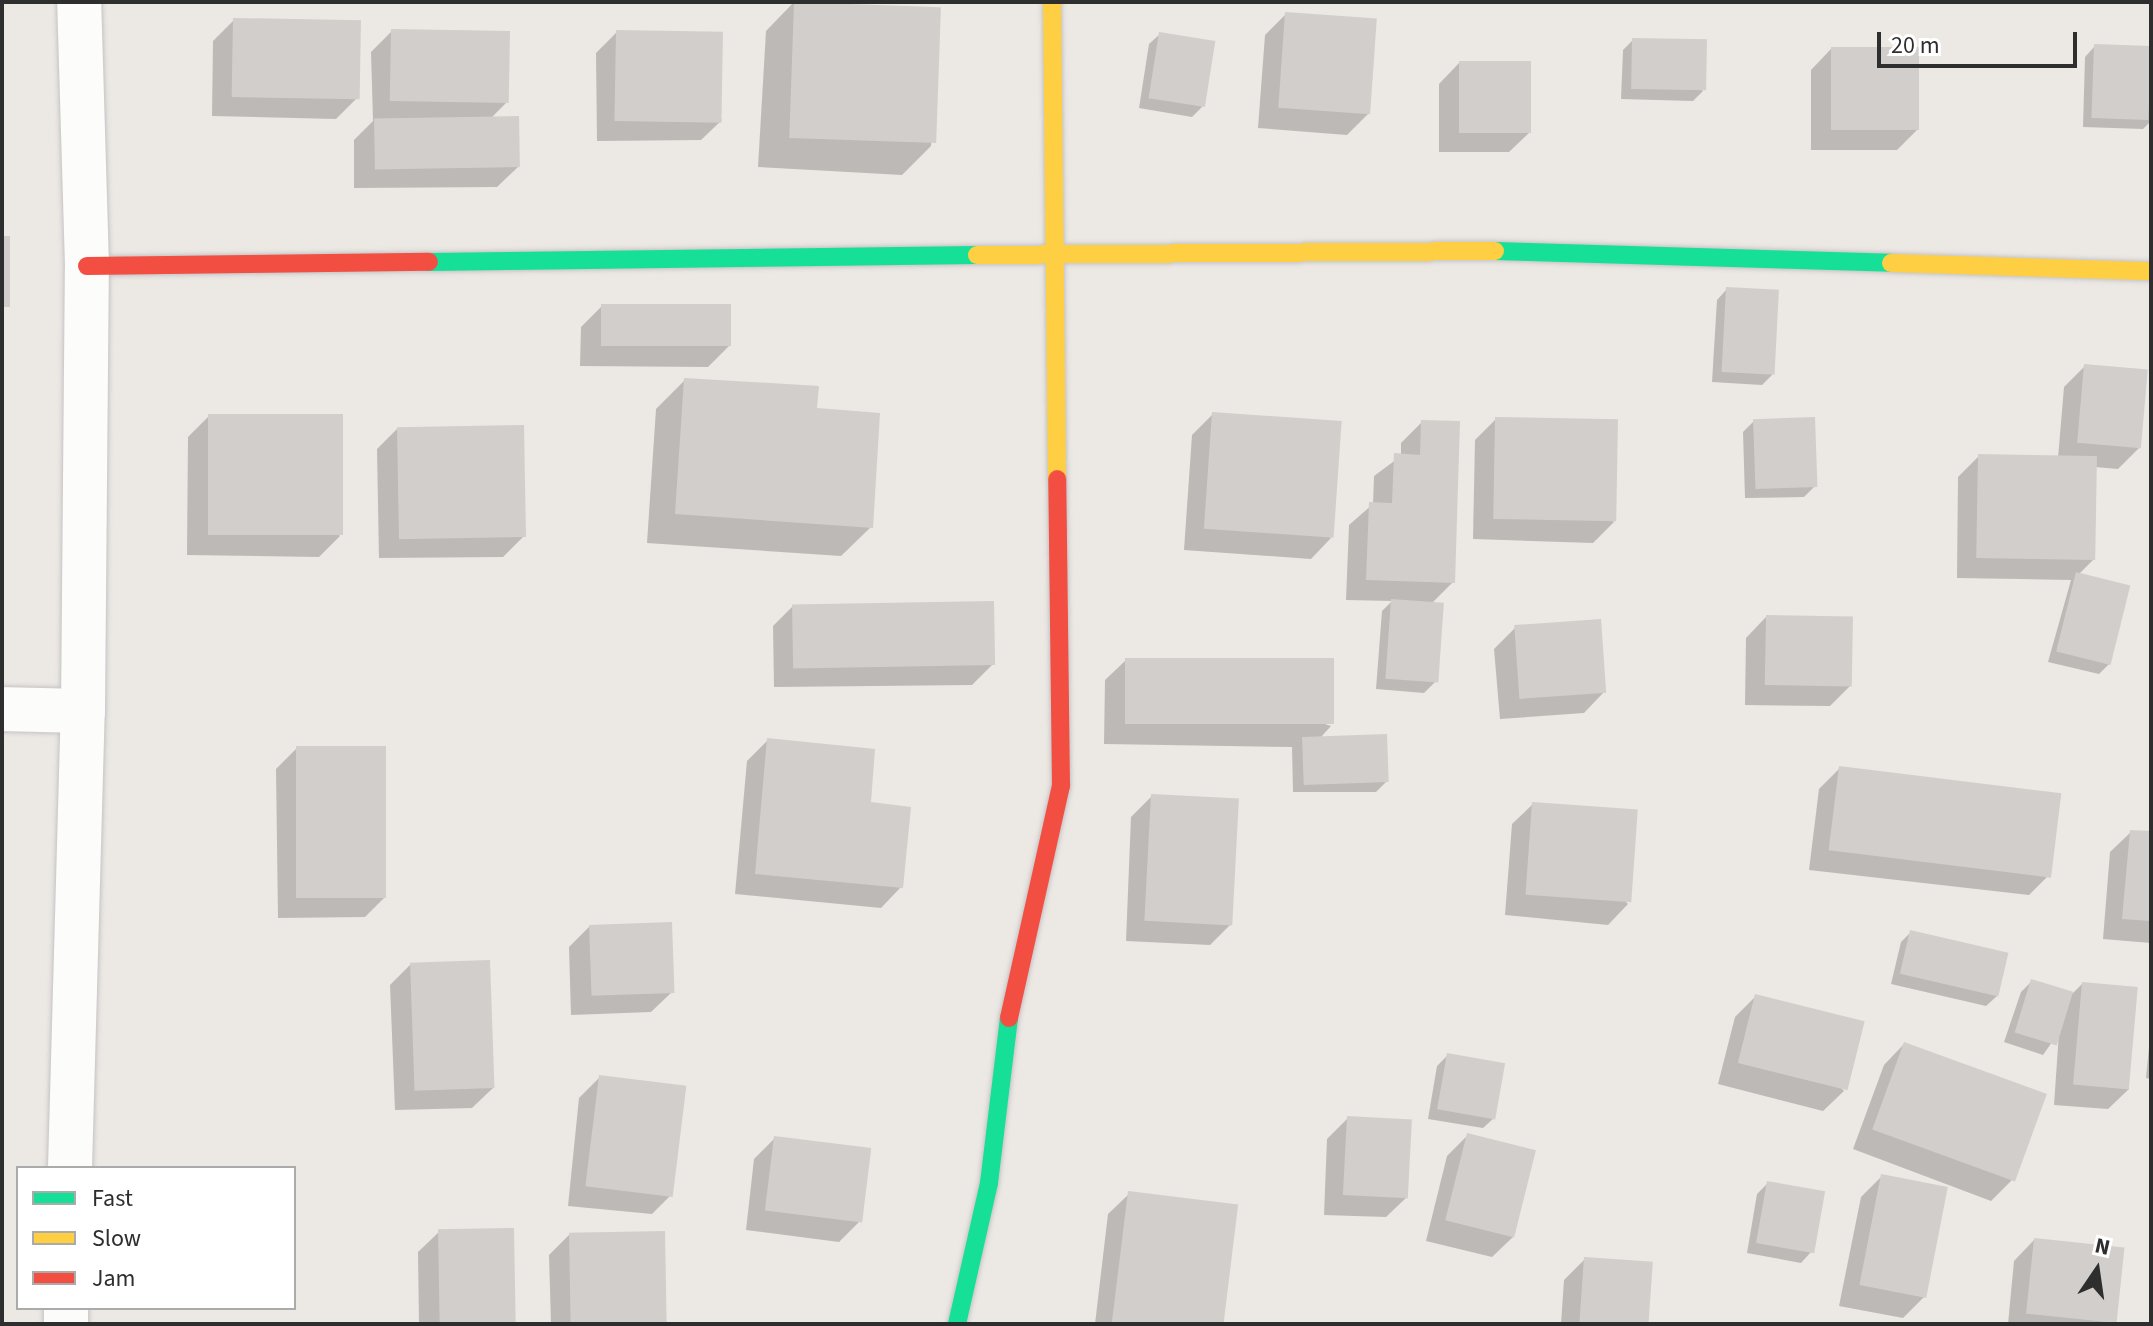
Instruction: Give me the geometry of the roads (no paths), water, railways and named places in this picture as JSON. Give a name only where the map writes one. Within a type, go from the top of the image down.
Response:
[{"type":"street","points":[[70,1166],[83,711],[87,266],[79,2]]},
{"type":"street","points":[[957,1324],[989,1183],[1009,1020],[1061,786],[1059,253],[1052,2]]},
{"type":"street","points":[[87,266],[1438,249],[2151,271]]},
{"type":"street","points":[[2,709],[83,711]]}]
